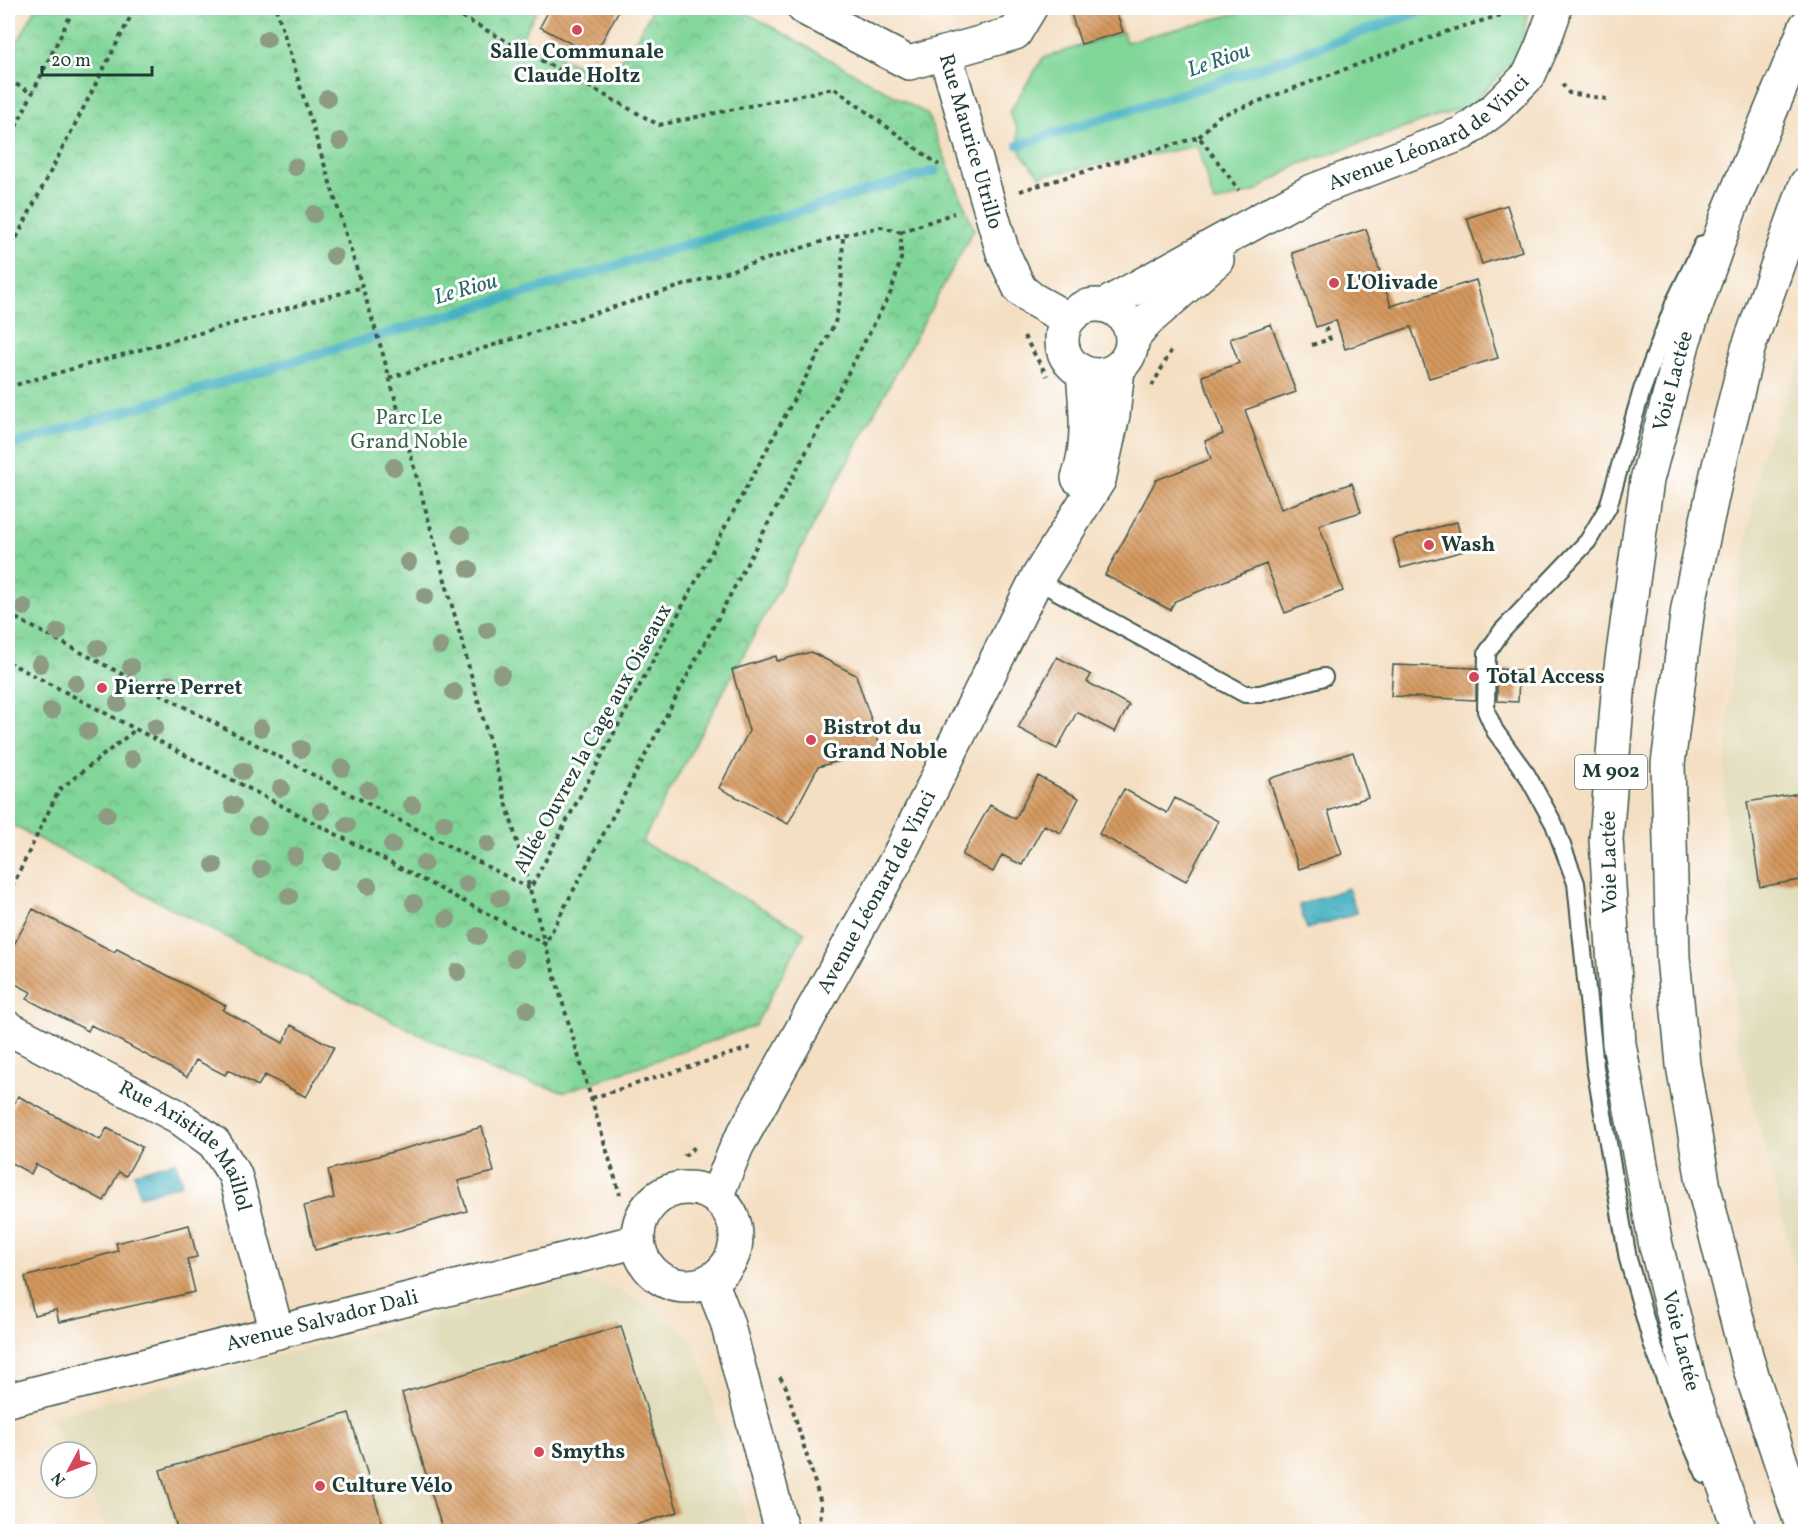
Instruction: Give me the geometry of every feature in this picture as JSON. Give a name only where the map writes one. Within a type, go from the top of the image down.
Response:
[{"type":"main road","name":"Rue Maurice Utrillo","points":[[804,8],[909,63],[945,53],[1003,253],[1020,289],[1032,299],[1068,319]]},
{"type":"main road","points":[[945,53],[1015,33],[1030,8]]},
{"type":"main road","name":"Avenue Léonard de Vinci","points":[[1105,305],[1336,180],[1463,133],[1495,109],[1529,75],[1542,46],[1554,8]]},
{"type":"main road","name":"Voie Lactée","points":[[1740,1532],[1693,1394],[1655,1241],[1619,1044],[1606,839],[1619,682],[1647,480],[1684,340],[1730,208],[1806,27]]},
{"type":"main road","name":"M 902","points":[[1804,1532],[1748,1363],[1704,1188],[1683,1065],[1672,957],[1668,764],[1688,608],[1717,474],[1748,349],[1806,184]]},
{"type":"main road","name":"Avenue Léonard de Vinci","points":[[1133,338],[1148,320],[1261,221]]},
{"type":"main road","points":[[1091,304],[1105,305],[1124,317],[1133,338],[1131,350],[1118,369],[1107,374],[1083,372],[1072,365],[1065,355],[1062,343],[1068,319],[1078,309],[1091,304]]},
{"type":"main road","name":"Avenue Léonard de Vinci","points":[[716,1197],[737,1146],[899,855],[1044,566],[1098,480],[1113,415],[1118,369]]},
{"type":"main road","name":"Avenue Léonard de Vinci","points":[[1044,566],[1083,465],[1087,414],[1083,372]]},
{"type":"main road","name":"Rue Aristide Maillol","points":[[8,1028],[177,1116],[214,1143],[235,1175],[277,1332]]},
{"type":"main road","points":[[679,1188],[692,1188],[716,1197],[733,1218],[736,1243],[732,1258],[720,1274],[711,1281],[696,1286],[682,1286],[662,1280],[646,1265],[638,1241],[643,1215],[661,1195],[679,1188]]},
{"type":"main road","name":"Avenue Salvador Dali","points":[[8,1400],[638,1241]]},
{"type":"main road","points":[[711,1281],[727,1322],[782,1532]]},
{"type":"lane","points":[[1730,1532],[1677,1412],[1652,1343],[1631,1270],[1604,1130],[1576,883],[1554,824],[1527,775],[1495,731],[1486,711],[1487,653],[1510,622],[1588,541],[1608,507],[1642,390],[1675,301],[1788,68]]},
{"type":"lane","points":[[1044,566],[1245,694],[1260,694],[1323,677]]},
{"type":"path","points":[[8,143],[74,8]]},
{"type":"path","points":[[8,254],[135,8]]},
{"type":"path","points":[[276,8],[382,351],[545,944],[620,1195]]},
{"type":"path","points":[[446,8],[660,125],[834,88],[940,165]]},
{"type":"path","points":[[988,201],[1199,137],[1219,116],[1448,31],[1511,12],[1515,8]]},
{"type":"path","points":[[1554,75],[1569,93],[1607,99]]},
{"type":"path","points":[[8,80],[32,93]]},
{"type":"path","points":[[1199,137],[1240,191]]},
{"type":"path","points":[[389,378],[843,235],[881,227],[901,232],[953,213]]},
{"type":"path","points":[[545,944],[891,292],[901,259],[901,232]]},
{"type":"path","name":"Allée Ouvrez la Cage aux Oiseaux","points":[[8,614],[530,889],[835,323],[841,293],[843,235]]},
{"type":"path","points":[[8,387],[363,287]]},
{"type":"path","points":[[1032,299],[1020,329],[1048,377]]},
{"type":"path","points":[[1312,345],[1330,339],[1324,324]]},
{"type":"path","points":[[8,662],[545,944]]},
{"type":"path","points":[[8,895],[59,790],[135,730]]},
{"type":"path","points":[[592,1098],[759,1045],[753,1055]]},
{"type":"path","points":[[684,1156],[700,1143]]},
{"type":"path","points":[[774,1368],[786,1387],[820,1503],[820,1532]]},
{"type":"shaded area","points":[[1805,351],[1805,1306],[1737,1041],[1724,785],[1737,603],[1760,458]]},
{"type":"shaded area","points":[[570,1279],[614,1288],[658,1312],[690,1339],[704,1369],[749,1531],[110,1531],[93,1500],[99,1500],[99,1440],[60,1440],[48,1417]]},
{"type":"green space","name":"Parc Le Grand Noble","points":[[36,8],[538,8],[522,38],[605,79],[632,46],[653,8],[738,8],[927,114],[974,229],[642,842],[805,932],[755,1026],[565,1092],[499,1074],[253,951],[8,823],[8,59]]},
{"type":"green space","points":[[1257,8],[1528,8],[1521,52],[1471,105],[1298,165],[1254,192],[1214,203],[1197,146],[1040,176],[1021,154],[1017,128],[1009,112],[1043,58],[1123,32],[1126,42]]},
{"type":"water","points":[[1348,888],[1357,913],[1307,929],[1299,905]]},
{"type":"water","points":[[176,1161],[182,1184],[140,1196],[134,1173]]},
{"type":"building","name":"Salle Communale Claude Holtz","points":[[550,8],[620,8],[594,56],[540,27]]},
{"type":"building","points":[[1069,8],[1115,8],[1123,32],[1081,44]]},
{"type":"building","points":[[1507,205],[1522,251],[1482,264],[1467,218]]},
{"type":"building","points":[[1366,229],[1391,306],[1476,280],[1498,358],[1429,378],[1411,327],[1345,349],[1336,320],[1316,327],[1292,253]]},
{"type":"building","points":[[1271,324],[1296,392],[1245,410],[1281,509],[1352,483],[1361,512],[1319,525],[1343,591],[1285,613],[1266,564],[1175,601],[1170,610],[1105,575],[1156,480],[1211,459],[1205,441],[1223,434],[1202,376],[1239,363],[1230,339]]},
{"type":"building","name":"Wash","points":[[1457,522],[1464,551],[1401,568],[1393,539]]},
{"type":"building","name":"Bistrot du Grand Noble","points":[[811,652],[856,675],[881,749],[818,767],[788,824],[719,788],[749,731],[732,670],[776,656],[777,661]]},
{"type":"building","points":[[1057,657],[1091,675],[1087,682],[1129,705],[1115,732],[1077,712],[1057,749],[1018,728]]},
{"type":"building","points":[[1393,665],[1476,668],[1476,700],[1391,696]]},
{"type":"building","points":[[1497,669],[1519,670],[1518,702],[1497,701]]},
{"type":"building","points":[[1353,752],[1368,797],[1328,811],[1342,854],[1299,869],[1269,779]]},
{"type":"building","points":[[1038,776],[1079,798],[1061,833],[1044,825],[1022,865],[1002,855],[993,872],[962,855],[990,805],[1015,819]]},
{"type":"building","points":[[1124,789],[1167,813],[1175,798],[1218,821],[1186,881],[1099,834]]},
{"type":"building","points":[[1806,792],[1806,879],[1760,887],[1747,802]]},
{"type":"building","points":[[33,909],[114,952],[117,949],[226,1006],[223,1010],[283,1043],[291,1025],[334,1047],[306,1097],[265,1075],[258,1086],[228,1070],[225,1075],[196,1060],[187,1077],[91,1025],[88,1031],[27,999],[31,992],[8,980],[8,956]]},
{"type":"building","points":[[18,1096],[100,1140],[107,1128],[142,1147],[126,1176],[119,1172],[104,1201],[36,1164],[31,1174],[8,1161],[8,1115]]},
{"type":"building","points":[[482,1127],[494,1172],[458,1181],[467,1211],[388,1234],[388,1232],[315,1250],[304,1206],[334,1198],[328,1170]]},
{"type":"building","points":[[189,1225],[197,1257],[187,1259],[195,1292],[59,1322],[56,1310],[34,1315],[25,1277],[118,1251],[116,1243]]},
{"type":"building","name":"Smyths","points":[[621,1326],[678,1512],[612,1532],[443,1532],[402,1393]]},
{"type":"building","points":[[349,1413],[385,1532],[178,1532],[160,1470]]},
{"type":"waterway","name":"Le Riou","points":[[1019,145],[1207,86],[1430,8]]},
{"type":"waterway","name":"Le Riou","points":[[8,446],[935,171]]},
{"type":"place","name":"Salle Communale Claude Holtz","points":[[577,30]]},
{"type":"place","name":"L'Olivade","points":[[1334,283]]},
{"type":"place","name":"Wash","points":[[1429,545]]},
{"type":"place","name":"Total Access","points":[[1474,677]]},
{"type":"place","name":"Pierre Perret","points":[[102,688]]},
{"type":"place","name":"Bistrot du Grand Noble","points":[[811,740]]},
{"type":"place","name":"Smyths","points":[[539,1452]]},
{"type":"place","name":"Culture Vélo","points":[[320,1486]]}]
